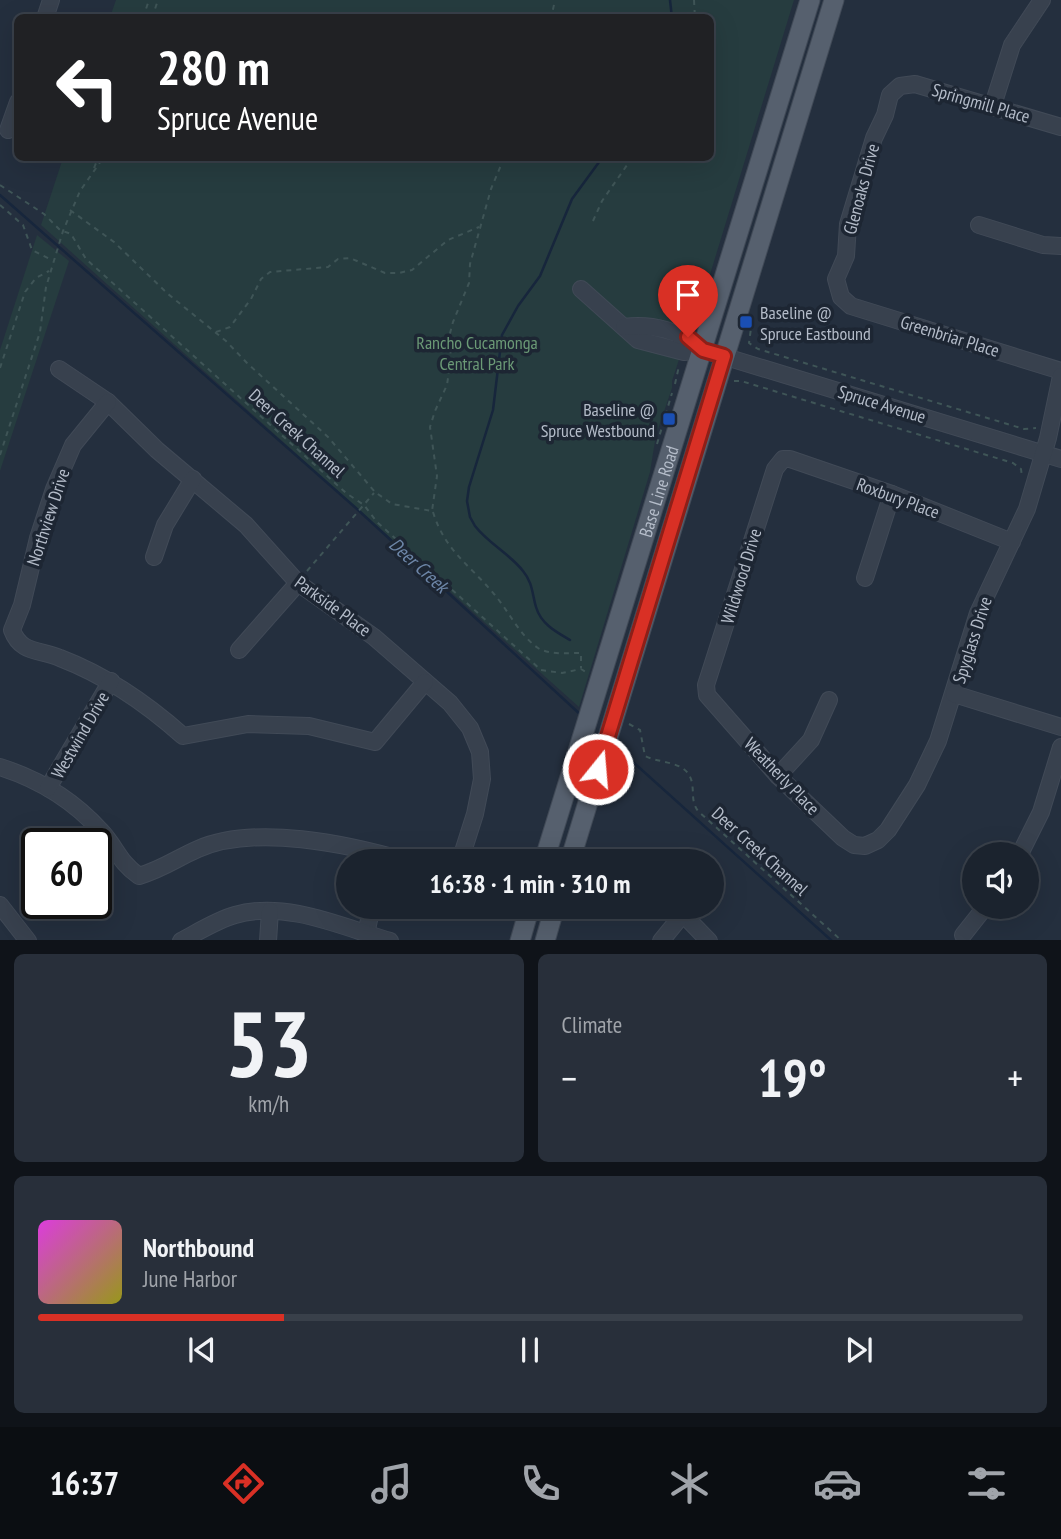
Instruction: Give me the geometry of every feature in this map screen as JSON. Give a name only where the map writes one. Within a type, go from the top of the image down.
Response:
[{"type":"main road","name":"Base Line Road","points":[[548,849],[810,0]]},
{"type":"main road","name":"Base Line Road","points":[[573,849],[613,734],[724,356],[834,0]]},
{"type":"main road","points":[[520,940],[526,919]]},
{"type":"main road","points":[[545,940],[551,919]]},
{"type":"street","points":[[993,105],[1012,45],[1034,3]]},
{"type":"street","name":"Springmill Place","points":[[900,86],[915,84],[1061,127]]},
{"type":"street","name":"Glenoaks Drive","points":[[841,297],[836,279],[846,256],[848,224],[874,138],[886,115],[890,95],[900,86]]},
{"type":"street","points":[[8,130],[14,113]]},
{"type":"street","points":[[979,225],[1043,246],[1061,246]]},
{"type":"street","name":"Spruce Avenue","points":[[581,289],[624,327],[643,324],[688,337],[703,350],[1061,459]]},
{"type":"street","name":"Greenbriar Place","points":[[841,297],[851,306],[1061,371]]},
{"type":"street","name":"Parkside Place","points":[[59,369],[108,402],[157,450],[246,525],[298,583],[374,637],[450,703],[470,728],[480,752],[482,779],[464,849]]},
{"type":"street","name":"Spyglass Drive","points":[[865,846],[878,840],[888,830],[917,785],[938,741],[982,604],[1027,509],[1044,454],[1061,376]]},
{"type":"street","name":"Northview Drive","points":[[108,402],[73,445],[54,489],[38,538],[22,605],[12,629],[16,641],[24,647],[60,657],[111,681]]},
{"type":"street","name":"Roxbury Place","points":[[783,459],[790,459],[892,494],[1012,542]]},
{"type":"street","name":"Wildwood Drive","points":[[707,695],[706,685],[775,469],[783,459]]},
{"type":"street","points":[[155,557],[165,524],[193,480]]},
{"type":"street","points":[[865,578],[892,494]]},
{"type":"street","points":[[239,650],[298,583]]},
{"type":"street","points":[[111,681],[160,715],[183,736],[248,724],[309,726],[375,742],[425,682]]},
{"type":"street","name":"Westwind Drive","points":[[48,788],[111,681]]},
{"type":"street","points":[[954,694],[1061,727]]},
{"type":"street","name":"Weatherly Place","points":[[707,695],[778,776],[843,838],[854,845],[865,846]]},
{"type":"street","points":[[778,776],[811,740],[829,701]]},
{"type":"street","points":[[1026,842],[1041,812],[1061,747]]},
{"type":"street","points":[[0,767],[48,788],[78,808],[103,833],[124,865],[139,876],[161,869],[199,848],[251,836],[291,838],[342,849]]},
{"type":"street","points":[[0,905],[27,940]]},
{"type":"street","points":[[268,940],[270,911]]},
{"type":"street","points":[[181,940],[234,915],[270,911],[321,920],[390,940]]},
{"type":"street","points":[[366,934],[369,919]]},
{"type":"street","points":[[661,940],[674,919]]},
{"type":"street","points":[[688,919],[709,940]]},
{"type":"street","points":[[963,935],[976,919]]},
{"type":"path","points":[[93,173],[97,161]]},
{"type":"path","points":[[0,455],[40,332],[50,270],[70,210],[101,161]]},
{"type":"path","points":[[503,161],[480,227],[470,264],[469,283],[449,337],[451,357],[447,385],[430,427],[437,476],[432,511],[444,541],[492,592],[531,642],[541,650],[581,653],[581,669],[590,674]]},
{"type":"path","points":[[593,221],[602,201],[630,161]]},
{"type":"path","name":"Deer Creek Channel","points":[[0,184],[44,214],[63,232],[73,236],[86,259],[346,493],[363,505],[377,522],[541,670],[562,673],[581,669]]},
{"type":"path","points":[[0,205],[23,225],[32,250],[53,260]]},
{"type":"path","points":[[70,210],[114,242],[168,294],[215,332],[328,437],[375,492],[392,504],[432,511]]},
{"type":"path","points":[[215,332],[230,327],[251,299],[261,279],[270,272],[328,267],[338,259],[349,258],[385,273],[399,273],[412,270],[433,250],[454,237],[480,227]]},
{"type":"path","points":[[0,368],[25,292],[36,278],[50,270]]},
{"type":"path","points":[[749,343],[758,349],[1024,429],[1034,430],[1042,423]]},
{"type":"path","points":[[733,381],[741,381],[1013,463],[1021,469],[1022,481]]},
{"type":"path","points":[[298,583],[375,492]]},
{"type":"path","name":"Deer Creek Channel","points":[[613,734],[640,730],[645,756],[676,764],[687,772],[698,811],[842,940]]},
{"type":"green space","name":"Rancho Cucamonga Central Park","points":[[116,0],[794,0],[697,317],[690,326],[672,381],[656,435],[650,472],[579,707],[41,225],[62,161],[714,161],[714,14],[111,14]]},
{"type":"green space","points":[[37,235],[69,261],[0,471],[0,350]]},
{"type":"waterway","points":[[670,0],[672,14]]},
{"type":"waterway","points":[[570,640],[541,618],[526,575],[475,526],[467,501],[493,410],[502,335],[518,306],[540,276],[572,199],[600,161]]},
{"type":"waterway","name":"Deer Creek","points":[[0,195],[357,509],[582,716]]},
{"type":"waterway","name":"Deer Creek","points":[[613,744],[831,940]]},
{"type":"place","name":"Baseline @ Spruce Eastbound","points":[[746,322]]},
{"type":"place","name":"Baseline @ Spruce Westbound","points":[[669,419]]},
{"type":"route","points":[[598,769],[724,356],[703,350],[688,337]]}]
